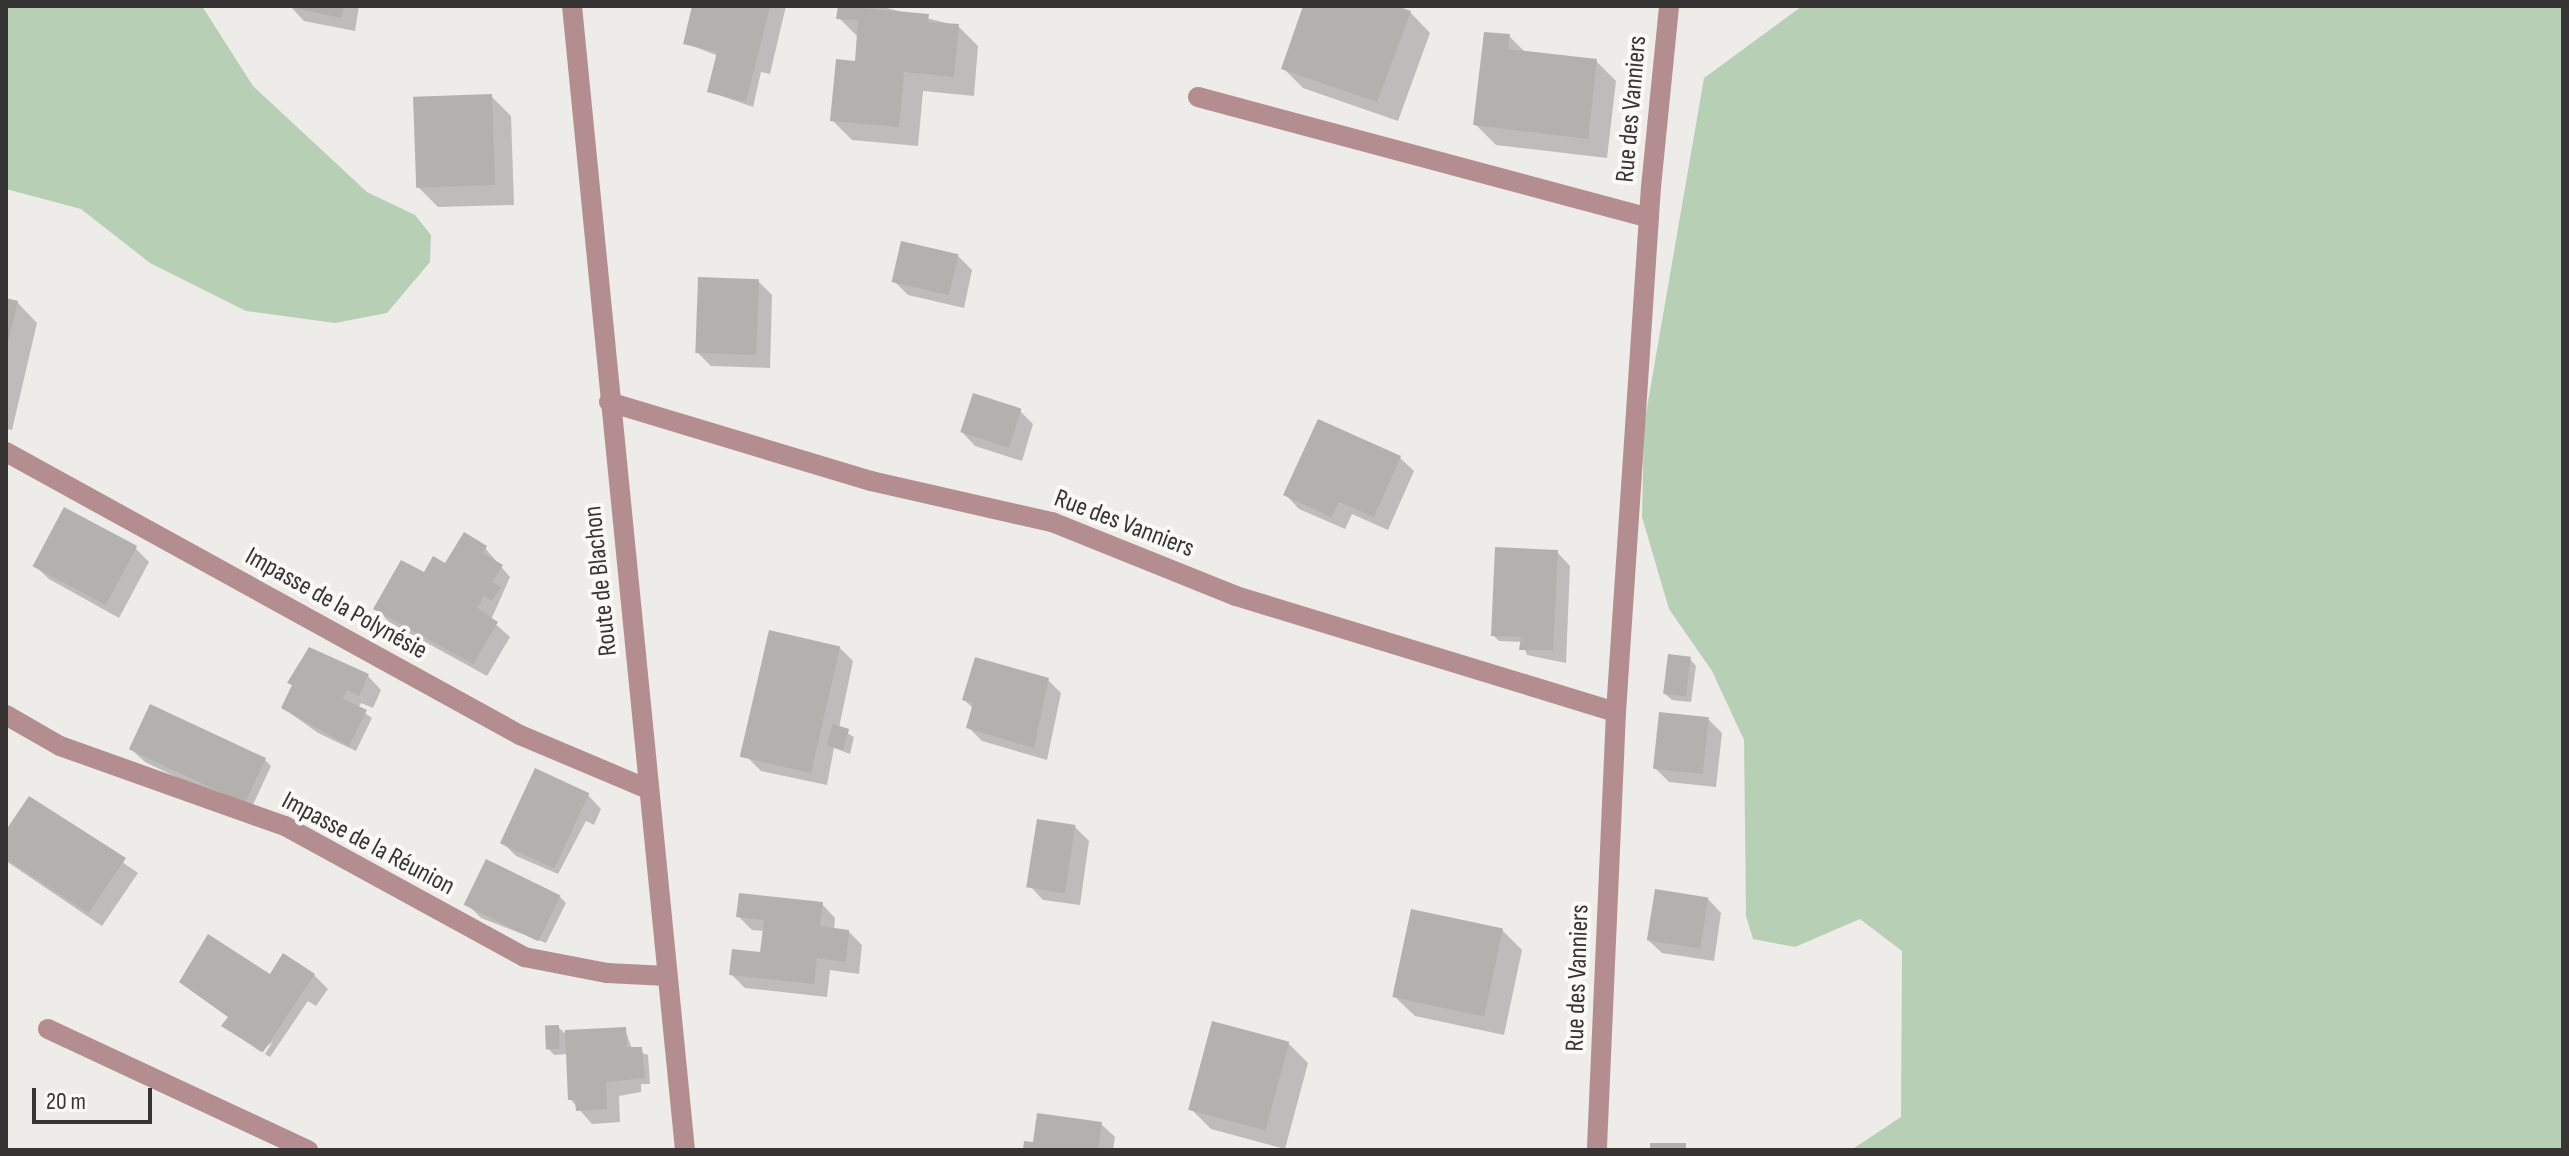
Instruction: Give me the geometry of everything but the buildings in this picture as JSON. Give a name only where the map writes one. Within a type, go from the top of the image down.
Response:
[{"type":"street","name":"Route de Blachon","points":[[572,6],[685,1150]]},
{"type":"street","name":"Rue des Vanniers","points":[[1597,1150],[1616,712],[1649,218],[1669,6]]},
{"type":"street","name":"Rue des Vanniers","points":[[1198,97],[1649,218]]},
{"type":"street","name":"Rue des Vanniers","points":[[609,402],[871,481],[1052,522],[1236,596],[1616,712]]},
{"type":"street","name":"Impasse de la Polynésie","points":[[6,452],[520,735],[648,789]]},
{"type":"street","name":"Impasse de la Réunion","points":[[6,715],[60,746],[285,826],[524,957],[607,973],[667,976]]},
{"type":"street","points":[[48,1029],[308,1150]]},
{"type":"green space","points":[[6,6],[202,6],[253,86],[367,192],[415,215],[431,235],[430,262],[387,313],[335,323],[246,311],[150,263],[81,209],[6,189]]},
{"type":"green space","points":[[1802,6],[2563,6],[2563,1150],[1851,1150],[1901,1117],[1902,951],[1860,919],[1795,947],[1753,939],[1746,916],[1744,740],[1712,671],[1669,609],[1642,517],[1644,425],[1704,78]]}]
